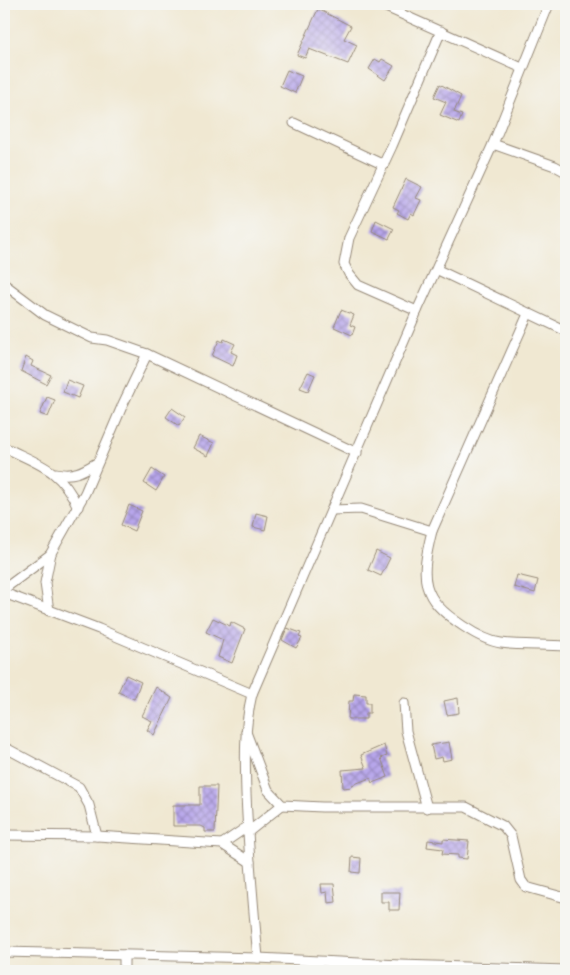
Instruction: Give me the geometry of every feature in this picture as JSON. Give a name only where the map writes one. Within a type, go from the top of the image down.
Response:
[{"type":"street","points":[[379,4],[522,68]]},
{"type":"street","points":[[258,958],[247,830],[245,730],[252,694],[417,311],[438,270],[493,144],[549,4]]},
{"type":"street","points":[[417,311],[358,285],[348,274],[344,264],[349,238],[384,165],[441,31]]},
{"type":"street","points":[[294,123],[384,165]]},
{"type":"street","points":[[493,144],[555,166],[566,172]]},
{"type":"street","points":[[438,270],[566,331]]},
{"type":"street","points":[[4,284],[45,315],[92,338],[107,340],[147,354],[357,452]]},
{"type":"street","points":[[528,314],[432,532],[425,560],[426,586],[434,604],[449,617],[478,636],[491,641],[566,646]]},
{"type":"street","points":[[49,610],[45,583],[51,554],[78,507],[147,354]]},
{"type":"street","points":[[4,448],[56,473],[69,476],[77,474],[98,462]]},
{"type":"street","points":[[56,473],[71,491],[78,507]]},
{"type":"street","points":[[332,510],[361,509],[432,532]]},
{"type":"street","points":[[51,554],[4,591],[252,694]]},
{"type":"street","points":[[404,703],[406,730],[427,808]]},
{"type":"street","points":[[245,730],[268,790],[282,805]]},
{"type":"street","points":[[4,747],[79,787],[89,805],[97,836]]},
{"type":"street","points":[[222,844],[247,830],[282,805],[466,807],[503,826],[511,836],[520,880],[526,887],[534,891],[564,896]]},
{"type":"street","points":[[4,835],[97,836],[222,844],[250,862]]},
{"type":"street","points":[[4,952],[258,958],[399,968],[566,970]]},
{"type":"street","points":[[124,954],[124,971]]},
{"type":"building","points":[[318,9],[351,26],[344,39],[357,45],[348,64],[309,49],[305,58],[297,55]]},
{"type":"building","points":[[375,59],[380,62],[382,59],[394,66],[385,80],[369,69]]},
{"type":"building","points":[[287,70],[302,76],[295,93],[280,86]]},
{"type":"building","points":[[440,84],[461,96],[454,112],[462,115],[459,123],[440,115],[446,102],[434,97]]},
{"type":"building","points":[[406,179],[422,187],[416,198],[421,200],[414,215],[411,213],[408,219],[397,213],[399,210],[393,207]]},
{"type":"building","points":[[376,220],[394,229],[389,239],[372,231]]},
{"type":"building","points":[[341,310],[354,315],[350,325],[355,327],[352,335],[334,327]]},
{"type":"building","points":[[224,339],[235,344],[231,352],[237,355],[233,366],[212,356],[219,340],[223,342]]},
{"type":"building","points":[[26,357],[33,361],[31,366],[51,375],[46,384],[21,371]]},
{"type":"building","points":[[308,372],[315,375],[308,391],[300,388]]},
{"type":"building","points":[[67,380],[83,386],[78,398],[63,392]]},
{"type":"building","points":[[47,397],[55,400],[48,417],[40,414]]},
{"type":"building","points":[[172,408],[185,417],[179,426],[166,417]]},
{"type":"building","points":[[199,436],[214,443],[208,456],[193,448]]},
{"type":"building","points":[[152,469],[164,477],[156,491],[144,483]]},
{"type":"building","points":[[129,505],[142,511],[134,531],[121,525]]},
{"type":"building","points":[[256,513],[268,516],[265,530],[253,527]]},
{"type":"building","points":[[376,551],[390,558],[381,576],[368,570]]},
{"type":"building","points":[[517,575],[538,580],[535,593],[514,587]]},
{"type":"building","points":[[213,618],[230,626],[231,622],[245,629],[232,663],[218,657],[223,640],[206,632]]},
{"type":"building","points":[[287,628],[301,633],[299,637],[302,638],[296,648],[282,640]]},
{"type":"building","points":[[126,675],[141,682],[134,699],[118,692]]},
{"type":"building","points":[[156,687],[172,698],[154,735],[147,730],[152,721],[142,716]]},
{"type":"building","points":[[354,694],[366,695],[366,703],[370,703],[370,713],[366,713],[366,719],[348,719],[349,701],[353,701]]},
{"type":"building","points":[[458,698],[459,713],[447,715],[444,701]]},
{"type":"building","points":[[449,742],[452,759],[443,761],[442,757],[434,759],[431,745]]},
{"type":"building","points":[[384,745],[387,756],[381,758],[388,777],[372,783],[370,778],[352,785],[352,787],[343,788],[342,770],[366,768],[361,755]]},
{"type":"building","points":[[200,786],[217,786],[215,832],[205,832],[205,828],[201,826],[173,826],[173,805],[200,805]]},
{"type":"building","points":[[443,839],[469,841],[467,859],[458,858],[458,855],[442,854],[443,849],[427,847],[428,840],[443,842]]},
{"type":"building","points":[[352,857],[361,858],[360,873],[351,872]]},
{"type":"building","points":[[321,884],[334,884],[336,902],[328,903],[327,892],[322,893]]},
{"type":"building","points":[[381,892],[400,892],[399,910],[389,910],[389,902],[381,902]]}]
